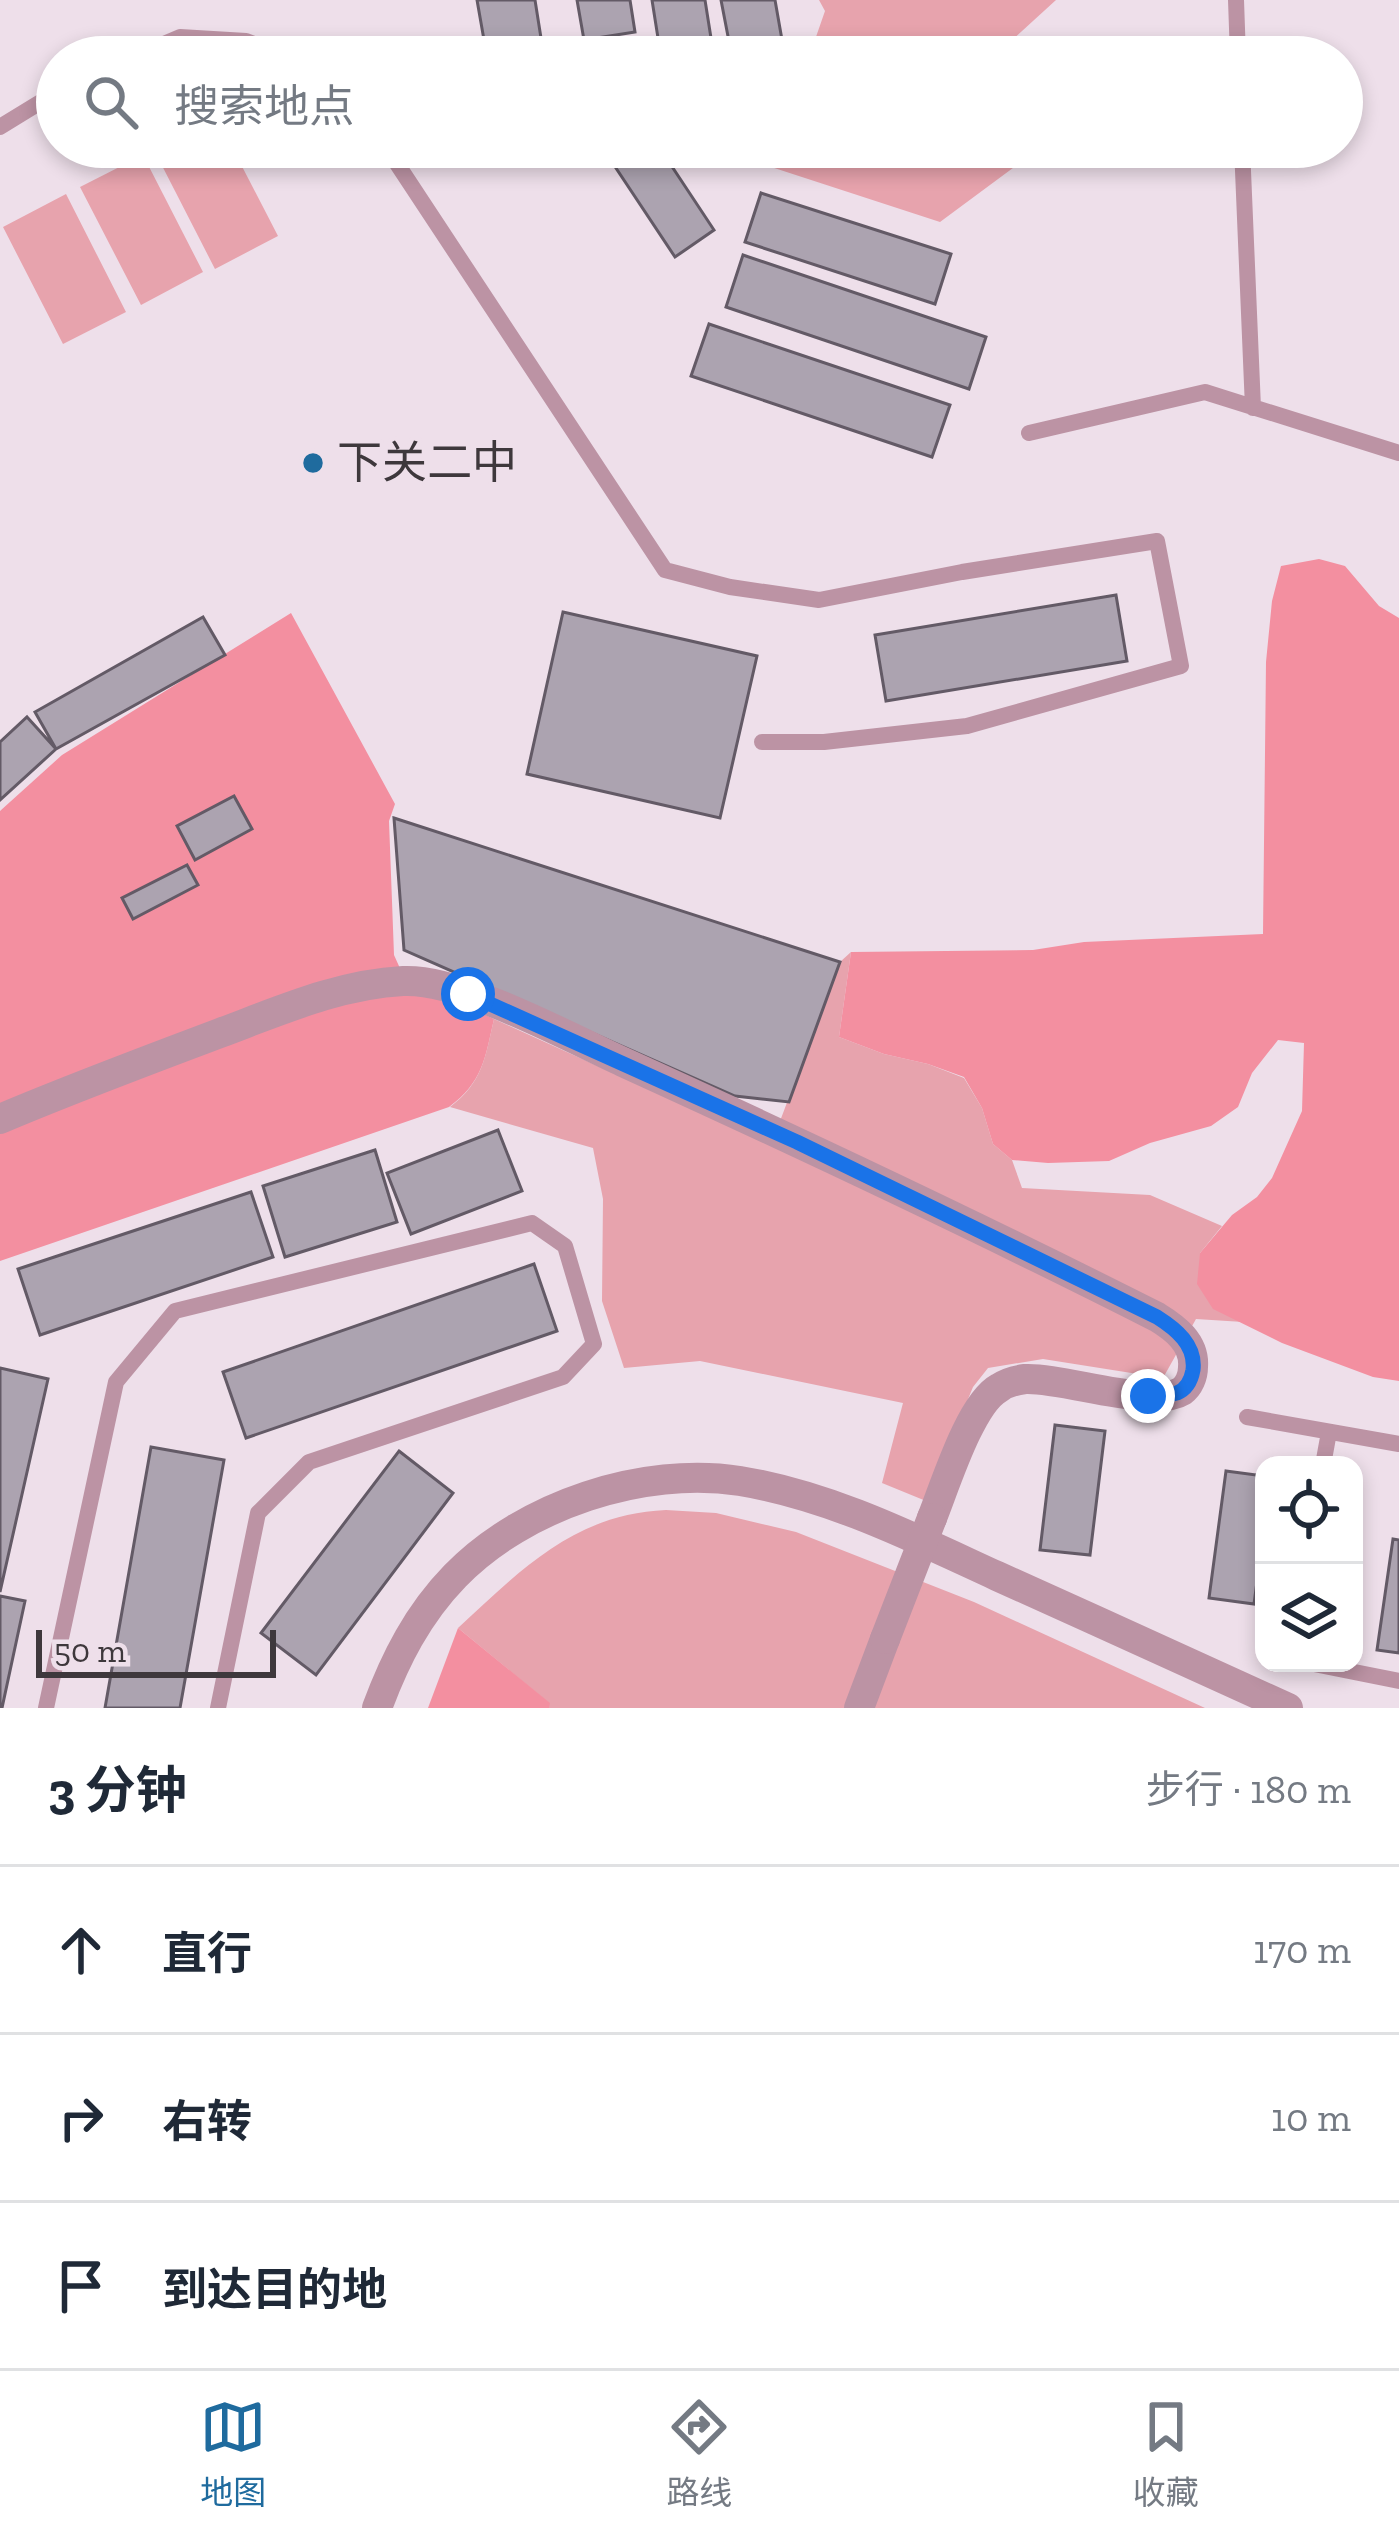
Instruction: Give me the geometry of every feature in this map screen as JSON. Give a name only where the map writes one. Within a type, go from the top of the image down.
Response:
[{"type":"street","points":[[0,1119],[296,1005],[377,983],[439,984],[532,1021],[797,1142],[1170,1325],[1193,1356],[1189,1384],[1176,1394],[1148,1396],[1025,1379],[995,1390],[982,1402],[860,1708]]},
{"type":"street","points":[[377,1708],[416,1625],[456,1575],[493,1545],[602,1491],[635,1483],[718,1479],[777,1489],[878,1522],[1288,1708]]},
{"type":"lane","points":[[1236,0],[1237,36]]},
{"type":"lane","points":[[0,127],[36,105]]},
{"type":"lane","points":[[400,168],[665,570],[730,587],[818,600],[1157,541],[1181,666],[967,726],[824,742],[762,742]]},
{"type":"lane","points":[[1243,168],[1253,408]]},
{"type":"lane","points":[[1029,433],[1205,392],[1399,453]]},
{"type":"lane","points":[[46,1708],[116,1382],[175,1311],[532,1223],[566,1246],[594,1343],[563,1377],[309,1462],[258,1513],[218,1708]]},
{"type":"lane","points":[[1247,1417],[1399,1444]]},
{"type":"lane","points":[[1325,1456],[1329,1432]]},
{"type":"lane","points":[[1354,1672],[1399,1681]]},
{"type":"shaded area","points":[[819,0],[1056,0],[1017,36],[816,36],[825,11]]},
{"type":"shaded area","points":[[117,168],[150,168],[203,272],[141,305],[80,187]]},
{"type":"shaded area","points":[[163,168],[243,168],[278,236],[215,269]]},
{"type":"shaded area","points":[[774,168],[1013,168],[940,222]]},
{"type":"shaded area","points":[[66,194],[126,312],[63,344],[3,227]]},
{"type":"shaded area","points":[[1319,559],[1345,566],[1379,606],[1399,618],[1399,1381],[1373,1377],[1282,1343],[1213,1309],[1197,1284],[1200,1253],[1272,1178],[1302,1111],[1304,1043],[1278,1040],[1252,1073],[1238,1107],[1211,1126],[1150,1143],[1109,1161],[1048,1163],[1012,1160],[993,1144],[982,1108],[964,1077],[839,1037],[851,952],[1033,950],[1084,942],[1263,934],[1266,662],[1272,601],[1281,566]]},
{"type":"shaded area","points":[[291,613],[395,804],[389,821],[394,955],[412,995],[454,1000],[494,1019],[481,1068],[449,1107],[0,1261],[0,811],[62,755]]},
{"type":"shaded area","points":[[851,952],[839,1037],[964,1078],[982,1108],[993,1144],[1012,1160],[1022,1188],[1150,1195],[1222,1226],[1200,1253],[1243,1322],[1196,1319],[1163,1378],[1043,1359],[988,1368],[973,1387],[926,1501],[882,1483],[903,1403],[700,1361],[624,1368],[602,1301],[603,1199],[593,1148],[450,1107],[476,1078],[494,1019],[771,1145],[840,962]]},
{"type":"shaded area","points":[[666,1510],[716,1513],[796,1532],[974,1602],[1205,1708],[549,1708],[549,1703],[458,1628],[527,1566],[576,1534],[633,1514]]},
{"type":"shaded area","points":[[458,1628],[550,1703],[549,1708],[428,1708]]},
{"type":"building","points":[[477,0],[535,0],[541,36],[483,36]]},
{"type":"building","points":[[577,0],[630,0],[635,32],[583,36]]},
{"type":"building","points":[[652,0],[705,0],[711,36],[658,36]]},
{"type":"building","points":[[721,0],[775,0],[781,36],[728,36]]},
{"type":"building","points":[[616,168],[673,168],[714,230],[675,257]]},
{"type":"building","points":[[761,193],[951,254],[935,304],[745,242]]},
{"type":"building","points":[[743,255],[986,337],[969,389],[726,307]]},
{"type":"building","points":[[709,324],[950,405],[932,457],[691,376]]},
{"type":"building","points":[[1116,595],[1127,661],[886,701],[875,635]]},
{"type":"building","points":[[563,612],[757,656],[720,818],[527,774]]},
{"type":"building","points":[[203,617],[225,655],[56,749],[35,712]]},
{"type":"building","points":[[27,717],[56,749],[0,800],[0,742]]},
{"type":"building","points":[[234,796],[252,829],[195,860],[177,826]]},
{"type":"building","points":[[394,818],[840,962],[789,1102],[735,1096],[404,950]]},
{"type":"building","points":[[187,865],[198,885],[133,919],[122,898]]},
{"type":"building","points":[[498,1130],[522,1191],[411,1234],[387,1173]]},
{"type":"building","points":[[375,1150],[397,1222],[285,1257],[263,1186]]},
{"type":"building","points":[[251,1192],[273,1257],[40,1335],[18,1269]]},
{"type":"building","points":[[534,1264],[557,1331],[246,1438],[223,1372]]},
{"type":"building","points":[[0,1368],[48,1379],[0,1592]]},
{"type":"building","points":[[1055,1425],[1105,1431],[1090,1555],[1040,1550]]},
{"type":"building","points":[[151,1447],[224,1460],[180,1708],[105,1708]]},
{"type":"building","points":[[399,1451],[453,1493],[316,1675],[261,1633]]},
{"type":"building","points":[[1226,1471],[1255,1475],[1254,1604],[1209,1598]]},
{"type":"building","points":[[1393,1539],[1399,1540],[1399,1653],[1377,1650]]},
{"type":"building","points":[[0,1596],[25,1601],[2,1708],[0,1708]]},
{"type":"place","name":"下关二中","points":[[313,463]]},
{"type":"route","points":[[468,994],[797,1142],[1157,1317],[1185,1340],[1193,1368],[1189,1384],[1181,1391],[1148,1396]]}]
